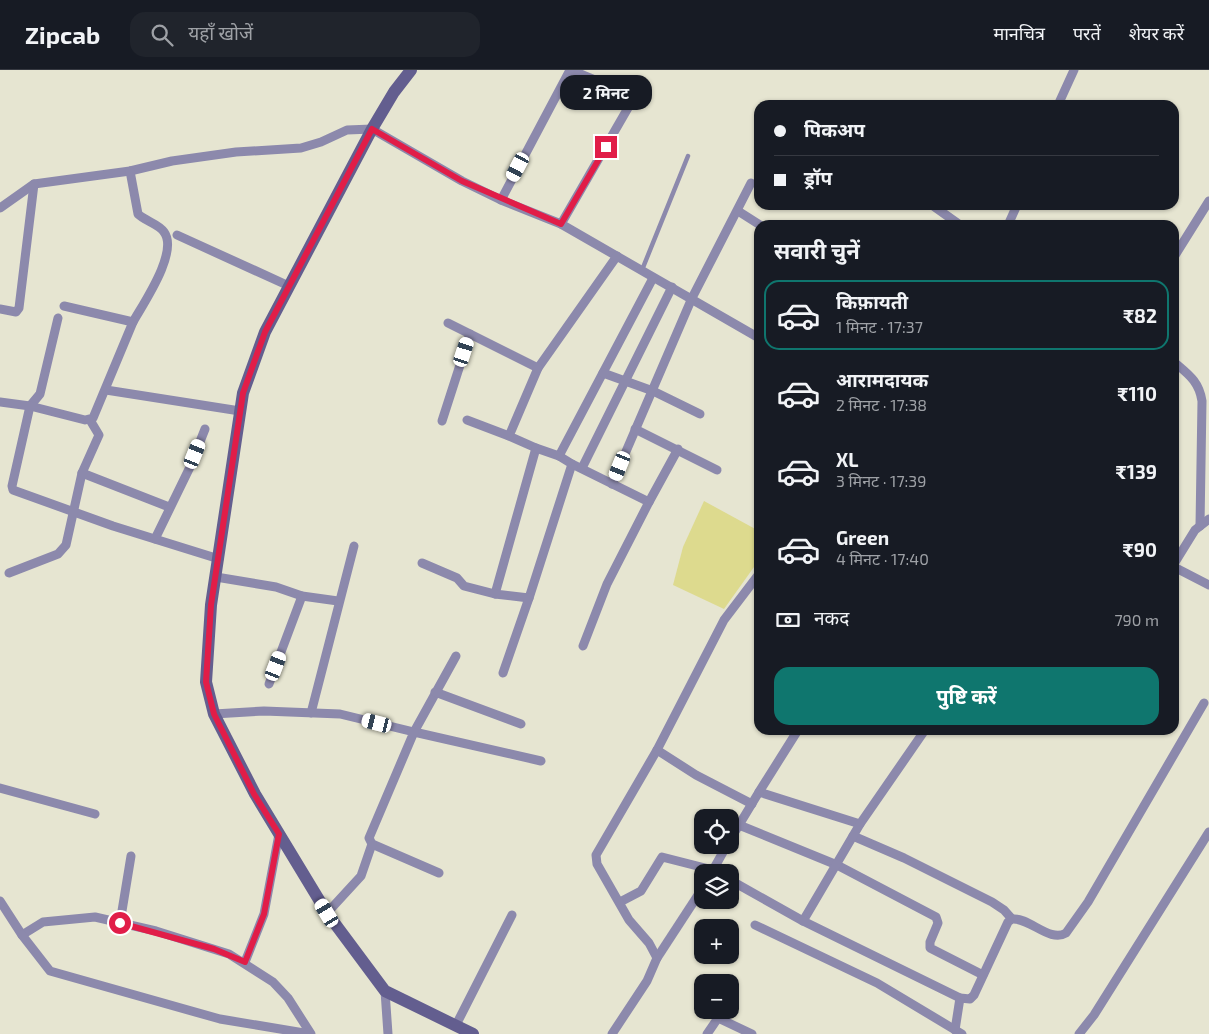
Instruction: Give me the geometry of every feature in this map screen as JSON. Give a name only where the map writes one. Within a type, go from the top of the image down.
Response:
[{"type":"street","points":[[410,70],[394,92],[372,129],[265,332],[243,393],[211,605],[206,682],[214,714],[254,794],[327,913],[385,991],[473,1034]]},
{"type":"street","points":[[501,200],[570,70],[626,92],[632,101],[561,224]]},
{"type":"street","points":[[1060,100],[1072,71]]},
{"type":"street","points":[[0,208],[34,184],[130,171],[172,161],[236,152],[301,148],[347,130],[372,129],[462,181],[501,200],[561,224],[754,335]]},
{"type":"street","points":[[90,420],[96,416],[133,322],[157,279],[164,262],[168,241],[163,230],[138,214],[130,171]]},
{"type":"street","points":[[612,484],[692,298],[751,183]]},
{"type":"street","points":[[0,309],[16,312],[20,308],[34,184]]},
{"type":"street","points":[[1179,250],[1209,201]]},
{"type":"street","points":[[939,210],[953,220]]},
{"type":"street","points":[[738,211],[754,221]]},
{"type":"street","points":[[177,235],[289,286]]},
{"type":"street","points":[[509,436],[538,368],[618,256]]},
{"type":"street","points":[[559,456],[653,278]]},
{"type":"street","points":[[582,468],[672,287]]},
{"type":"street","points":[[64,306],[133,322]]},
{"type":"street","points":[[58,318],[40,394],[30,406],[12,486],[13,490],[75,513],[219,559]]},
{"type":"street","points":[[448,324],[538,368]]},
{"type":"street","points":[[442,421],[470,334]]},
{"type":"street","points":[[1179,366],[1192,377],[1200,388],[1202,400],[1200,526]]},
{"type":"street","points":[[603,373],[653,391],[700,414]]},
{"type":"street","points":[[106,390],[240,411]]},
{"type":"street","points":[[0,402],[30,406],[90,420],[99,435],[82,473],[75,513],[66,546],[62,551],[9,573]]},
{"type":"street","points":[[467,420],[559,456],[649,502]]},
{"type":"street","points":[[155,539],[190,467],[204,429]]},
{"type":"street","points":[[635,429],[717,470]]},
{"type":"street","points":[[494,594],[536,448]]},
{"type":"street","points":[[583,646],[606,584],[678,449]]},
{"type":"street","points":[[503,673],[572,464]]},
{"type":"street","points":[[82,473],[169,508]]},
{"type":"street","points":[[1179,557],[1195,530],[1209,519]]},
{"type":"street","points":[[311,713],[338,601],[354,546]]},
{"type":"street","points":[[422,563],[457,578],[464,586],[494,594],[529,598]]},
{"type":"street","points":[[1179,568],[1209,585]]},
{"type":"street","points":[[216,577],[276,586],[302,596],[338,601]]},
{"type":"street","points":[[658,958],[649,943],[629,920],[596,864],[596,855],[657,750],[724,620],[754,581]]},
{"type":"street","points":[[269,684],[302,596]]},
{"type":"street","points":[[327,913],[362,876],[372,844],[370,838],[414,732],[456,656]]},
{"type":"street","points":[[435,692],[521,724]]},
{"type":"street","points":[[853,836],[904,858],[992,902],[1004,910],[1012,919],[1062,936],[1088,902],[1204,703]]},
{"type":"street","points":[[214,714],[264,711],[340,714],[542,761]]},
{"type":"street","points":[[795,735],[739,825],[837,866],[936,917],[938,923],[930,942],[930,948],[983,975]]},
{"type":"street","points":[[803,921],[860,824],[922,735]]},
{"type":"street","points":[[657,750],[696,775],[752,804]]},
{"type":"street","points":[[0,788],[95,814]]},
{"type":"street","points":[[759,792],[860,824]]},
{"type":"street","points":[[1079,1034],[1094,1015],[1209,832]]},
{"type":"street","points":[[245,962],[264,914],[279,834]]},
{"type":"street","points":[[372,844],[439,873]]},
{"type":"street","points":[[120,923],[131,856]]},
{"type":"street","points":[[620,902],[641,891],[662,857],[694,866]]},
{"type":"street","points":[[739,885],[803,921],[966,1001],[974,995],[1008,922],[1012,919]]},
{"type":"street","points":[[0,901],[22,935],[50,971],[220,1019],[279,1032],[311,1034]]},
{"type":"street","points":[[612,1034],[694,902]]},
{"type":"street","points":[[456,1026],[512,915]]},
{"type":"street","points":[[22,935],[43,922],[95,917],[214,949],[245,962],[273,982],[288,998],[311,1034]]},
{"type":"street","points":[[755,925],[877,982],[958,1032],[960,998]]},
{"type":"street","points":[[385,991],[388,1034]]},
{"type":"street","points":[[707,1034],[718,1018],[752,1034]]},
{"type":"lane","points":[[642,270],[688,156]]},
{"type":"shaded area","points":[[704,501],[754,528],[754,567],[724,609],[673,585],[683,547]]},
{"type":"route","points":[[120,923],[156,931],[214,949],[230,954],[245,962],[264,914],[279,834],[254,794],[214,714],[206,682],[211,605],[243,393],[265,332],[372,129],[462,181],[501,200],[561,224],[606,147]]}]
